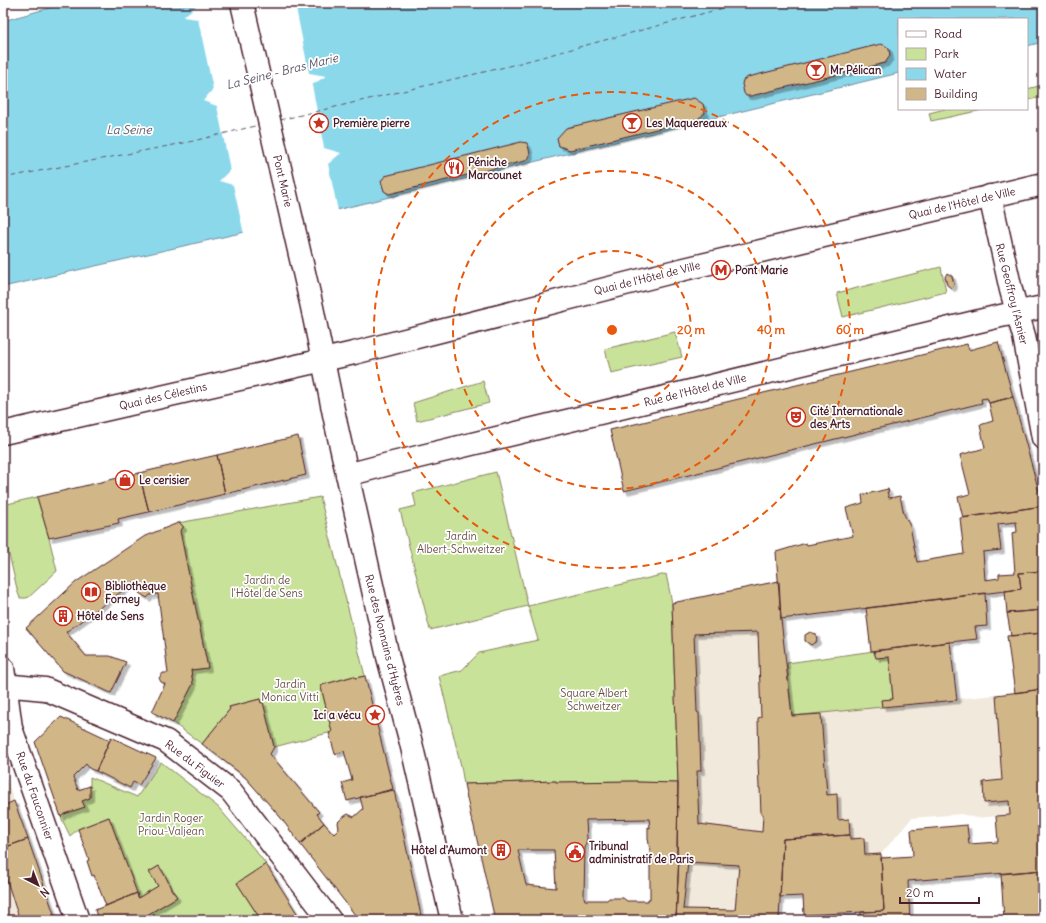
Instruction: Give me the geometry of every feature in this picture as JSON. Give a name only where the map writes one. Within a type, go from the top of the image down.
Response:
[{"type":"street","name":"Pont Marie","points":[[242,3],[312,307],[322,360]]},
{"type":"street","name":"Quai de l'Hôtel de Ville","points":[[322,360],[672,272],[1043,184]]},
{"type":"street","name":"Rue Geoffroy l'Asnier","points":[[990,196],[1011,290],[1024,336],[1043,438]]},
{"type":"street","name":"Rue de l'Hôtel de Ville","points":[[347,475],[1043,307]]},
{"type":"street","name":"Quai des Célestins","points":[[3,433],[322,360]]},
{"type":"street","name":"Rue des Nonnains d'Hyères","points":[[322,360],[388,657],[411,743],[452,920]]},
{"type":"street","name":"Rue du Fauconnier","points":[[4,680],[11,728],[78,920]]},
{"type":"street","name":"Rue du Figuier","points":[[4,680],[45,688],[166,741],[231,791],[330,920]]},
{"type":"shaded area","points":[[779,581],[781,619],[792,716],[996,695],[1002,780],[983,782],[984,803],[1009,801],[1010,815],[976,818],[961,814],[912,818],[881,854],[865,855],[850,839],[850,836],[780,897],[779,920],[676,920],[678,783],[672,603]]},
{"type":"shaded area","points":[[3,769],[25,832],[56,920],[3,920]]},
{"type":"green space","points":[[1043,85],[1043,97],[1028,100],[1028,89]]},
{"type":"green space","points":[[941,110],[982,110],[931,121],[929,113]]},
{"type":"green space","points":[[941,267],[946,292],[843,317],[837,293]]},
{"type":"green space","points":[[675,332],[682,357],[611,373],[605,349]]},
{"type":"green space","points":[[483,381],[489,403],[417,421],[413,403]]},
{"type":"green space","name":"Jardin Albert-Schweitzer","points":[[496,472],[528,606],[430,630],[400,510],[416,506],[413,493]]},
{"type":"green space","points":[[37,497],[57,571],[29,597],[20,598],[3,529],[3,505]]},
{"type":"green space","name":"Jardin de l'Hôtel de Sens","points":[[320,497],[365,676],[355,678],[353,676],[322,685],[321,687],[332,732],[274,747],[263,703],[261,703],[260,699],[229,707],[230,709],[202,744],[173,723],[193,684],[191,670],[208,668],[180,531],[183,526],[178,523]]},
{"type":"green space","name":"Square Albert Schweitzer","points":[[666,574],[672,603],[678,783],[637,781],[556,781],[464,784],[439,676],[462,670],[479,653],[538,640],[528,606]]},
{"type":"green space","points":[[874,651],[876,658],[889,657],[893,699],[882,700],[882,707],[792,716],[787,663]]},
{"type":"green space","name":"Jardin Roger Priou-Valjean","points":[[161,762],[218,807],[266,864],[237,883],[261,920],[144,920],[142,918],[177,897],[159,866],[149,872],[158,886],[138,898],[109,817],[78,829],[70,836],[61,817],[64,814],[85,807],[82,801],[90,798],[90,777],[137,797]]},
{"type":"water","name":"La Seine","points":[[67,3],[1043,3],[1043,42],[1028,46],[1028,18],[898,18],[898,73],[258,229],[3,287],[3,21]]},
{"type":"pier","points":[[195,3],[295,3],[309,73],[326,76],[312,85],[324,148],[341,153],[328,164],[338,211],[244,234],[233,185],[219,181],[230,170],[217,106],[203,101],[213,89],[198,19],[183,17],[196,6]]},
{"type":"building","name":"Mr Pélican","points":[[881,44],[889,49],[890,56],[885,63],[751,96],[746,96],[744,93],[742,84],[743,80],[748,77]]},
{"type":"building","name":"Les Maquereaux","points":[[694,98],[703,104],[705,113],[698,119],[570,150],[559,146],[557,138],[566,128]]},
{"type":"building","name":"Péniche Marcounet","points":[[521,142],[527,143],[529,149],[530,155],[525,161],[389,194],[384,191],[381,181],[385,176]]},
{"type":"building","points":[[947,273],[952,276],[954,284],[951,288],[947,285],[945,277]]},
{"type":"building","points":[[1043,331],[1043,356],[1042,356],[1037,334]]},
{"type":"building","points":[[998,342],[1013,397],[989,403],[987,398],[981,399],[982,403],[624,491],[610,430],[967,344],[969,350]]},
{"type":"building","points":[[1013,397],[1043,506],[963,518],[958,497],[970,494],[960,455],[985,448],[980,425],[993,421],[989,403]]},
{"type":"building","points":[[298,436],[306,475],[225,494],[217,455]]},
{"type":"building","points":[[217,455],[225,494],[149,512],[139,473]]},
{"type":"building","points":[[139,473],[149,512],[118,519],[119,523],[49,538],[37,497]]},
{"type":"building","points":[[888,489],[889,492],[887,492],[889,498],[900,496],[904,514],[910,526],[917,562],[964,554],[960,518],[1043,506],[1043,571],[1019,573],[1021,589],[781,619],[776,552],[806,543],[807,545],[853,536],[846,508],[863,503],[862,495]],"holes":[[[1016,522],[1017,532],[1012,533],[1015,573],[999,574],[999,578],[985,580],[983,552],[1001,550],[998,524]]]},
{"type":"building","name":"Hôtel de Sens","points":[[178,523],[183,526],[180,531],[208,668],[191,670],[193,684],[173,723],[152,712],[165,684],[161,682],[159,678],[163,673],[168,673],[158,594],[150,595],[147,598],[139,593],[140,592],[136,581],[66,632],[86,656],[110,656],[126,662],[111,693],[63,671],[26,628],[76,582],[145,536]]},
{"type":"building","points":[[1043,571],[1043,610],[1007,613],[1005,591],[1021,589],[1019,573]]},
{"type":"building","points":[[779,581],[781,619],[792,716],[821,714],[827,795],[837,794],[838,820],[849,819],[850,835],[783,839],[779,920],[676,920],[679,856],[677,856],[678,783],[672,603]],"holes":[[[758,632],[761,717],[758,718],[758,760],[761,814],[763,814],[762,832],[699,824],[697,771],[701,771],[694,634]],[[688,862],[739,865],[735,910],[683,909]]]},
{"type":"building","points":[[985,593],[987,626],[975,627],[977,639],[871,651],[866,608]]},
{"type":"building","points":[[1043,610],[1043,633],[1011,636],[1007,613]]},
{"type":"building","points":[[810,632],[816,634],[817,641],[811,645],[805,641],[805,635]]},
{"type":"building","points":[[1043,633],[1043,689],[1015,693],[1007,636]]},
{"type":"building","points":[[950,642],[957,700],[882,707],[881,700],[893,699],[889,657],[876,658],[874,651]]},
{"type":"building","points":[[354,676],[355,678],[365,676],[393,789],[347,801],[342,783],[352,780],[344,751],[335,754],[329,733],[332,732],[321,687],[322,685]]},
{"type":"building","points":[[1043,689],[1043,782],[1041,782],[1043,809],[1043,870],[908,881],[910,920],[861,920],[861,912],[884,911],[881,858],[913,856],[911,830],[967,825],[969,844],[998,842],[996,816],[1010,815],[1009,801],[984,803],[983,782],[1002,780],[996,695]]},
{"type":"building","points":[[260,699],[261,703],[263,702],[274,747],[270,754],[319,812],[317,814],[324,823],[300,844],[281,818],[245,777],[202,744],[230,709],[229,707]]},
{"type":"building","points":[[61,717],[110,740],[96,771],[90,769],[86,764],[73,777],[78,790],[90,786],[90,798],[82,801],[85,807],[64,814],[61,817],[35,742]]},
{"type":"building","points":[[111,737],[156,758],[139,785],[133,782],[130,788],[96,771]]},
{"type":"building","name":"Hôtel d'Aumont","points":[[556,781],[637,781],[678,783],[677,856],[679,856],[676,920],[495,920],[464,784]],"holes":[[[649,819],[650,828],[648,827],[648,838],[650,851],[650,899],[648,899],[648,901],[627,901],[623,898],[585,900],[585,849],[587,838],[586,820]],[[518,850],[554,850],[556,888],[526,885]]]},
{"type":"building","points":[[394,790],[422,920],[359,920],[300,844],[324,823],[334,834],[339,829],[338,822],[342,818],[348,814],[354,817],[363,809],[360,797]]},
{"type":"building","points":[[14,801],[28,839],[3,848],[3,806]]},
{"type":"building","points":[[109,817],[137,893],[106,906],[94,875],[92,876],[87,861],[89,860],[78,829]]},
{"type":"building","points":[[850,835],[850,839],[864,838],[865,855],[881,854],[884,911],[804,915],[803,896],[780,897],[783,839]]},
{"type":"building","points":[[28,839],[56,920],[20,920],[15,906],[3,868],[3,848]]},
{"type":"building","points":[[266,864],[300,918],[296,920],[261,920],[237,883]]},
{"type":"building","points":[[159,866],[177,897],[142,918],[144,920],[98,920],[95,910],[137,893],[138,898],[158,886],[149,872]]},
{"type":"building","points":[[1043,870],[1043,920],[1004,920],[1001,874]]},
{"type":"ferry route","points":[[280,120],[505,67],[742,3]]},
{"type":"ferry route","points":[[3,178],[189,142],[259,125]]},
{"type":"place","name":"Mr Pélican","points":[[816,70]]},
{"type":"place","name":"Première pierre","points":[[319,123]]},
{"type":"place","name":"Les Maquereaux","points":[[632,123]]},
{"type":"place","name":"Péniche Marcounet","points":[[454,168]]},
{"type":"place","name":"Pont Marie","points":[[721,270]]},
{"type":"place","name":"Cité Internationale des Arts","points":[[796,417]]},
{"type":"place","name":"Le cerisier","points":[[125,480]]},
{"type":"place","name":"Bibliothèque Forney","points":[[91,592]]},
{"type":"place","name":"Hôtel de Sens","points":[[63,616]]},
{"type":"place","name":"Ici a vécu","points":[[375,715]]},
{"type":"place","name":"Hôtel d'Aumont","points":[[501,850]]},
{"type":"place","name":"Tribunal administratif de Paris","points":[[575,852]]},
{"type":"water label","name":"La Seine - Bras Marie","points":[[282,71]]},
{"type":"park label","name":"Jardin Monica Vitti","points":[[290,690]]}]
